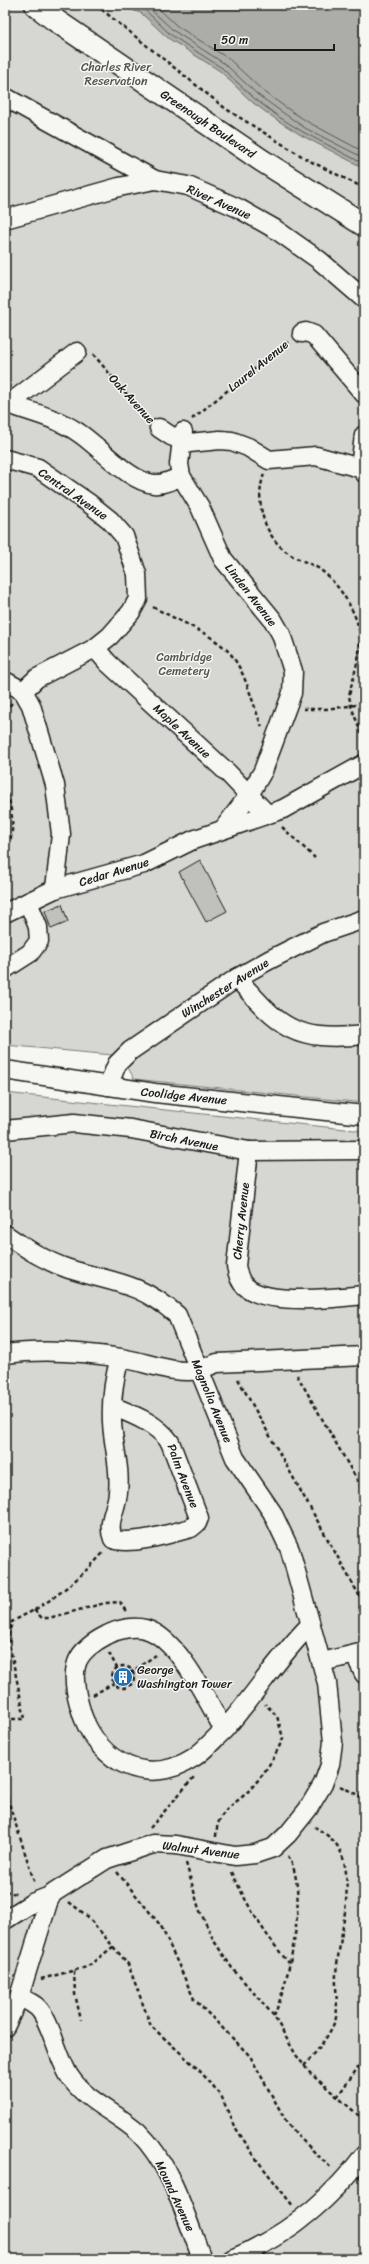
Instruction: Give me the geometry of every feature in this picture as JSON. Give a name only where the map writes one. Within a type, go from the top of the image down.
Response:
[{"type":"main road","name":"Greenough Boulevard","points":[[21,5],[55,20]]},
{"type":"main road","name":"Greenough Boulevard","points":[[36,5],[55,20],[261,160],[364,225]]},
{"type":"street","points":[[5,97],[155,180]]},
{"type":"street","name":"River Avenue","points":[[5,218],[119,187],[155,180],[188,186],[238,208],[275,229],[319,260],[364,299]]},
{"type":"street","points":[[302,332],[314,335],[364,394]]},
{"type":"street","points":[[7,405],[77,352]]},
{"type":"street","points":[[7,405],[65,424],[130,473],[148,482],[161,484],[181,476],[179,464],[183,437]]},
{"type":"street","name":"Oak Avenue","points":[[159,428],[183,437],[232,441],[248,447],[269,460]]},
{"type":"street","points":[[269,460],[316,456],[362,471],[364,435]]},
{"type":"street","name":"Central Avenue","points":[[5,459],[38,468],[90,504],[110,520],[124,536],[132,554],[137,574],[138,600]]},
{"type":"street","name":"Linden Avenue","points":[[181,476],[200,507],[223,559],[235,577],[273,620],[282,634],[293,671],[292,693],[263,771],[249,795],[224,828]]},
{"type":"street","points":[[23,691],[36,678],[95,648],[122,624],[138,600]]},
{"type":"street","name":"Maple Avenue","points":[[95,648],[108,663],[268,814]]},
{"type":"street","points":[[5,681],[23,691],[36,717],[59,802],[62,834],[55,888]]},
{"type":"street","name":"Cedar Avenue","points":[[5,912],[55,888],[144,864],[193,840],[268,814],[298,801],[364,764]]},
{"type":"street","points":[[5,969],[30,954],[39,941],[38,927],[28,902]]},
{"type":"street","name":"Winchester Avenue","points":[[108,1086],[117,1064],[130,1051],[237,978],[294,946],[364,919]]},
{"type":"street","points":[[237,978],[266,1011],[282,1024],[297,1032],[317,1036],[343,1037],[364,1035]]},
{"type":"street","name":"Coolidge Avenue","points":[[5,1070],[155,1093],[364,1115]]},
{"type":"street","name":"Birch Avenue","points":[[5,1130],[48,1124],[101,1125],[250,1151],[364,1150]]},
{"type":"street","name":"Cherry Avenue","points":[[250,1151],[236,1266],[239,1278],[245,1287],[259,1294],[288,1299],[364,1295]]},
{"type":"street","name":"Magnolia Avenue","points":[[5,1234],[41,1258],[69,1269],[137,1287],[161,1301],[177,1315],[235,1458],[272,1512],[282,1530],[290,1550],[310,1625],[322,1662]]},
{"type":"street","points":[[5,1354],[49,1352],[120,1358],[179,1371],[199,1370],[216,1363],[288,1358],[364,1356]]},
{"type":"street","points":[[113,1539],[109,1524],[118,1494],[119,1478],[112,1422],[112,1406],[116,1374],[120,1358]]},
{"type":"street","name":"Palm Avenue","points":[[112,1406],[146,1421],[163,1432],[170,1442],[198,1518],[197,1523],[191,1528],[179,1532],[131,1541],[119,1542],[113,1539]]},
{"type":"street","points":[[224,1730],[200,1687],[170,1646],[159,1636],[145,1629],[133,1628],[109,1634],[101,1638],[81,1655],[76,1666],[75,1682],[79,1704],[96,1742],[113,1759],[130,1767],[151,1771],[166,1769],[192,1758],[224,1730],[254,1696],[292,1643],[310,1625]]},
{"type":"street","points":[[322,1662],[359,1653],[364,1674]]},
{"type":"street","name":"Walnut Avenue","points":[[49,1896],[107,1859],[147,1846],[182,1846],[222,1853],[255,1854],[273,1848],[300,1818],[325,1780],[330,1765],[334,1742],[329,1698],[322,1662]]},
{"type":"street","points":[[5,1920],[15,1913],[49,1896]]},
{"type":"street","points":[[5,2027],[22,1990],[49,1896]]},
{"type":"street","name":"Mound Avenue","points":[[22,1990],[38,2007],[43,2015],[60,2061],[81,2090],[94,2102],[125,2120],[151,2148],[169,2179],[202,2259]]},
{"type":"street","points":[[232,2259],[265,2243],[303,2219],[343,2180],[364,2155]]},
{"type":"path","points":[[96,5],[226,109],[308,160],[364,188]]},
{"type":"path","name":"Laurel Avenue","points":[[183,437],[188,422],[241,378],[302,332]]},
{"type":"path","name":"Oak Avenue","points":[[77,352],[85,350],[92,352],[135,404],[159,428]]},
{"type":"path","points":[[269,460],[263,478],[260,501],[266,527],[279,545],[290,554],[318,568],[335,586],[351,607],[361,636],[349,696],[351,706],[364,741]]},
{"type":"path","points":[[138,600],[201,633],[223,647],[233,657],[271,748]]},
{"type":"path","points":[[361,636],[364,633]]},
{"type":"path","points":[[286,707],[326,709],[364,704]]},
{"type":"path","points":[[5,787],[11,807],[12,824],[10,844],[5,853]]},
{"type":"path","points":[[268,814],[315,858]]},
{"type":"path","points":[[288,1358],[364,1492]]},
{"type":"path","points":[[229,1362],[364,1604]]},
{"type":"path","points":[[5,1627],[16,1618],[34,1610],[79,1577],[92,1565],[113,1539]]},
{"type":"path","points":[[34,1610],[42,1618],[49,1618],[105,1603],[120,1602],[126,1611],[133,1628]]},
{"type":"path","points":[[5,1719],[25,1719],[9,1643],[9,1631],[16,1618]]},
{"type":"path","points":[[110,1656],[117,1668]]},
{"type":"path","points":[[130,1673],[156,1656]]},
{"type":"path","points":[[127,1666],[134,1671],[134,1680],[128,1687],[122,1688],[114,1683],[112,1673],[117,1668],[127,1666]]},
{"type":"path","points":[[96,1694],[114,1683]]},
{"type":"path","points":[[254,1696],[275,1712],[283,1738],[261,1778],[252,1788],[226,1810],[219,1819],[216,1829],[222,1853],[242,1894],[270,1940],[289,1963]]},
{"type":"path","points":[[147,1846],[144,1836],[197,1773]]},
{"type":"path","points":[[325,1780],[364,1798]]},
{"type":"path","points":[[5,1791],[30,1870],[49,1896],[80,1909],[114,1946],[133,1972],[148,2023],[198,2069],[221,2095],[233,2124],[257,2160],[303,2219]]},
{"type":"path","points":[[300,1818],[335,1843],[340,1850],[344,1866],[346,1912],[336,1976],[336,2020],[324,2042],[304,2066]]},
{"type":"path","points":[[274,2016],[285,1986],[295,1926],[298,1892],[296,1872],[288,1856],[278,1843]]},
{"type":"path","points":[[182,1846],[199,1910],[214,1941],[232,1968],[274,2016],[296,2055],[304,2066],[337,2098],[364,2120]]},
{"type":"path","points":[[107,1859],[161,1926],[194,1999],[250,2056],[280,2111],[293,2129],[343,2180]]},
{"type":"path","points":[[22,1990],[87,1967],[114,1946]]},
{"type":"path","points":[[74,1971],[75,1994],[81,2020]]},
{"type":"path","points":[[337,2098],[364,2059]]},
{"type":"green space","name":"Cambridge Cemetery","points":[[5,5],[118,5],[141,13],[168,38],[220,71],[252,102],[277,120],[301,135],[364,168],[364,1103],[134,1079],[119,1050],[112,1055],[5,1045]]},
{"type":"green space","points":[[5,1093],[364,1131],[364,2259],[5,2259]]},
{"type":"water","points":[[118,5],[364,5],[364,168],[301,135],[277,120],[252,102],[220,71],[168,38],[141,13]]},
{"type":"building","points":[[200,860],[227,911],[206,922],[179,872]]},
{"type":"building","points":[[62,904],[68,922],[51,929],[45,911]]},
{"type":"building","name":"George Washington Tower","points":[[123,1669],[130,1674],[131,1677],[126,1684],[123,1685],[116,1680],[115,1677],[120,1670]]},
{"type":"place","name":"George Washington Tower","points":[[123,1677]]},
{"type":"park label","name":"Charles River Reservation","points":[[116,74]]}]
